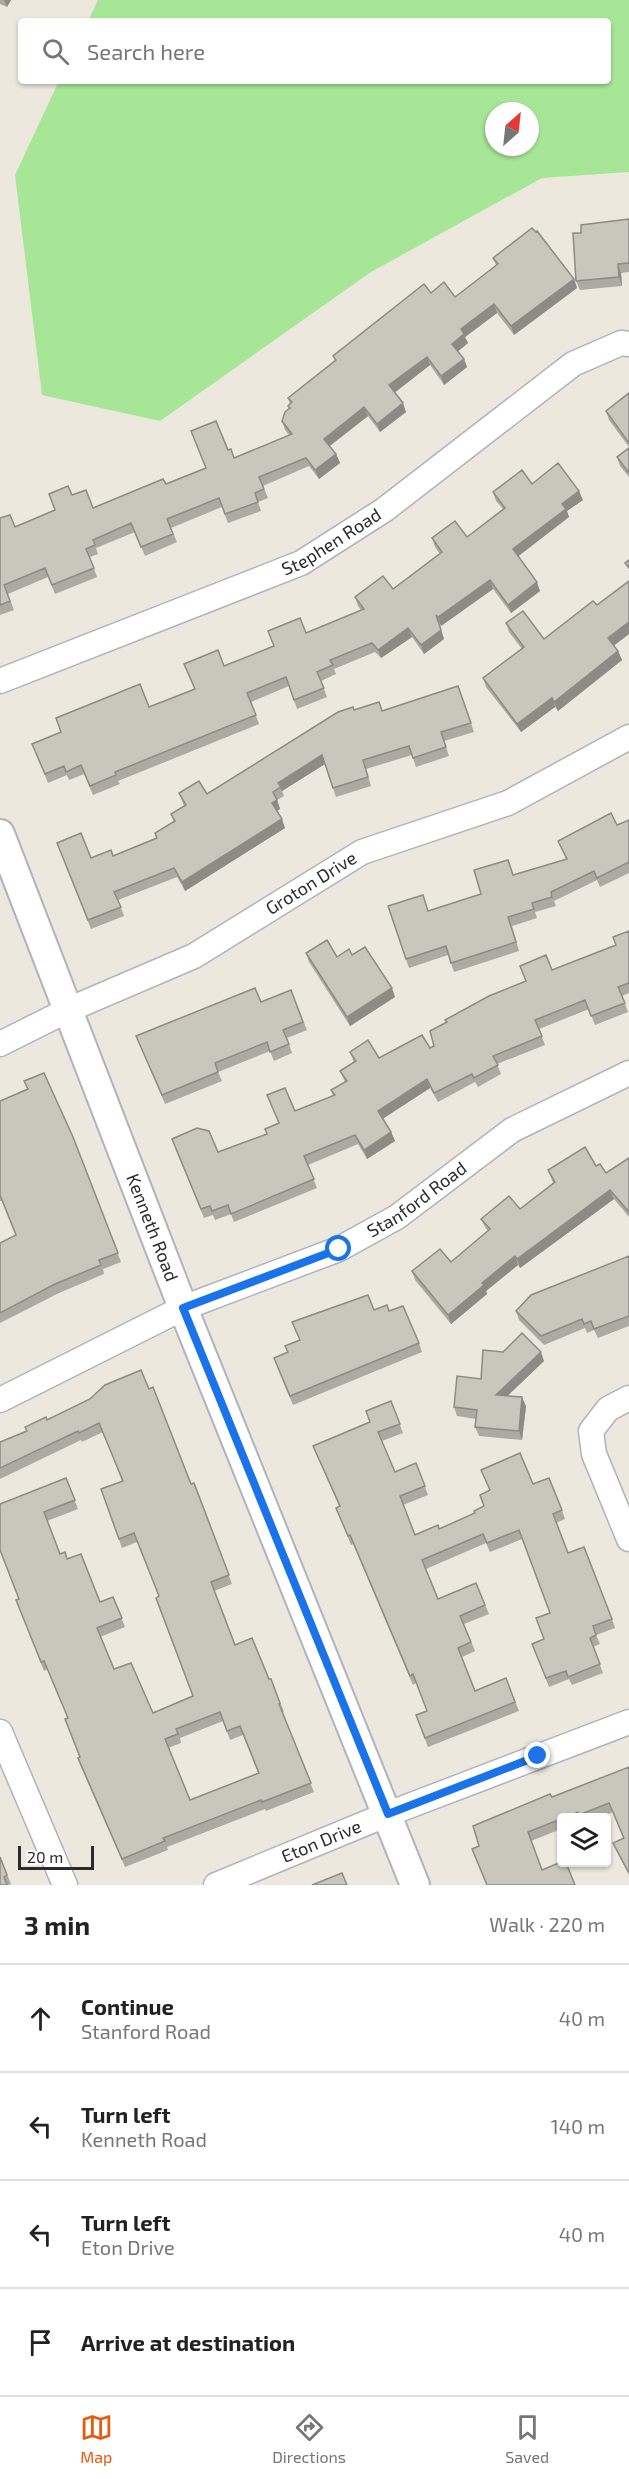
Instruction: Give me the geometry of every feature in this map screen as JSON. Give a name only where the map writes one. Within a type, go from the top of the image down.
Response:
[{"type":"street","name":"Stephen Road","points":[[0,681],[301,564],[384,510],[573,364],[621,343],[629,344]]},
{"type":"street","name":"Groton Drive","points":[[0,1044],[68,1010],[194,957],[362,852],[508,803],[629,737]]},
{"type":"street","name":"Kenneth Road","points":[[0,834],[183,1308],[415,1885]]},
{"type":"street","name":"Stanford Road","points":[[0,1400],[183,1308],[339,1249],[397,1216],[512,1130],[629,1072]]},
{"type":"street","points":[[629,1398],[608,1409],[591,1431],[594,1454],[629,1539]]},
{"type":"street","name":"Eton Drive","points":[[216,1885],[388,1814],[629,1722]]},
{"type":"street","points":[[0,1732],[65,1885]]},
{"type":"green space","points":[[98,0],[629,0],[629,172],[542,178],[371,272],[160,421],[42,395],[15,175],[58,84],[611,84],[611,18],[89,18]]},
{"type":"building","points":[[629,219],[629,263],[618,264],[619,277],[576,281],[573,233],[581,233],[581,225]]},
{"type":"building","points":[[532,228],[537,231],[574,279],[511,326],[494,304],[461,329],[464,334],[452,344],[464,359],[441,376],[427,357],[389,385],[403,403],[377,424],[364,407],[324,439],[336,454],[315,470],[306,458],[259,477],[264,489],[255,493],[258,502],[225,514],[219,498],[167,519],[173,534],[141,547],[131,523],[93,540],[95,545],[86,549],[94,568],[52,585],[45,568],[4,585],[10,601],[0,605],[0,518],[10,515],[15,527],[55,510],[49,494],[68,486],[72,495],[86,490],[93,508],[163,479],[166,484],[206,468],[191,431],[216,421],[228,450],[231,449],[234,458],[292,434],[282,421],[292,402],[288,398],[336,360],[333,356],[424,284],[431,293],[444,282],[455,297],[498,264],[493,258]]},
{"type":"building","points":[[629,393],[629,443],[606,411]]},
{"type":"building","points":[[629,448],[629,473],[617,457]]},
{"type":"building","points":[[558,463],[579,491],[562,504],[566,509],[513,549],[537,582],[508,605],[490,580],[438,617],[436,615],[441,630],[421,645],[408,628],[378,650],[372,643],[330,660],[333,665],[317,672],[324,688],[294,700],[286,677],[247,693],[256,715],[115,772],[116,775],[90,786],[81,765],[66,772],[64,766],[45,774],[32,744],[61,732],[56,718],[140,684],[149,707],[195,689],[184,664],[218,650],[224,666],[274,646],[268,631],[300,618],[306,633],[364,609],[355,597],[383,576],[393,589],[442,552],[432,538],[455,521],[467,537],[505,508],[493,492],[522,470],[532,484]]},
{"type":"building","points":[[629,581],[629,622],[608,638],[618,651],[554,702],[552,698],[517,724],[483,678],[524,647],[506,623],[523,611],[544,639],[593,601],[597,605]]},
{"type":"building","points":[[458,686],[471,723],[441,732],[446,747],[413,758],[409,746],[363,760],[368,777],[333,788],[322,755],[278,783],[281,787],[273,792],[277,800],[272,803],[282,819],[182,882],[174,868],[114,892],[121,907],[88,920],[57,843],[81,833],[91,858],[111,850],[113,856],[157,838],[155,833],[175,821],[171,814],[186,805],[179,793],[199,781],[207,794],[338,712],[353,707],[354,710],[379,702],[382,711]]},
{"type":"building","points":[[611,813],[617,825],[629,820],[629,862],[597,878],[594,871],[551,892],[552,897],[532,903],[534,909],[508,917],[516,942],[451,963],[446,946],[406,959],[388,906],[423,895],[428,911],[481,894],[474,870],[508,860],[513,875],[567,859],[558,841]]},
{"type":"building","points":[[629,931],[629,983],[618,987],[625,1003],[591,1016],[585,1000],[535,1020],[542,1036],[493,1056],[498,1065],[474,1078],[472,1074],[434,1093],[427,1079],[378,1111],[391,1132],[364,1150],[355,1135],[304,1156],[314,1179],[231,1214],[228,1205],[212,1211],[210,1206],[201,1209],[172,1139],[197,1128],[209,1131],[218,1152],[267,1134],[265,1129],[279,1123],[267,1095],[285,1088],[295,1111],[335,1095],[331,1090],[347,1081],[340,1071],[356,1061],[350,1052],[368,1040],[379,1058],[422,1035],[430,1048],[434,1046],[430,1031],[447,1022],[445,1020],[489,996],[526,981],[520,966],[546,955],[552,970],[616,945],[613,937]]},
{"type":"building","points":[[327,940],[337,957],[349,949],[352,955],[365,947],[392,988],[347,1017],[306,953]]},
{"type":"building","points":[[255,988],[261,1002],[291,990],[303,1022],[283,1030],[289,1044],[270,1052],[267,1042],[215,1063],[218,1072],[162,1095],[136,1036]]},
{"type":"building","points":[[44,1073],[73,1137],[118,1253],[99,1260],[101,1265],[55,1284],[0,1313],[0,1243],[16,1235],[0,1195],[0,1101],[28,1089],[24,1081]]},
{"type":"building","points":[[585,1147],[596,1166],[600,1164],[606,1173],[629,1158],[629,1212],[610,1190],[517,1259],[515,1256],[448,1315],[412,1271],[440,1249],[451,1262],[490,1229],[481,1219],[509,1196],[520,1209],[555,1182],[548,1170]]},
{"type":"building","points":[[629,1256],[629,1316],[594,1329],[591,1321],[584,1324],[582,1319],[541,1336],[516,1311],[531,1295]]},
{"type":"building","points":[[368,1295],[374,1310],[387,1305],[389,1311],[403,1306],[419,1343],[290,1396],[274,1358],[288,1352],[285,1346],[300,1340],[292,1322]]},
{"type":"building","points":[[522,1333],[541,1352],[496,1395],[522,1397],[519,1431],[475,1427],[477,1410],[454,1407],[457,1376],[481,1379],[483,1350],[503,1352]]},
{"type":"building","points":[[141,1370],[149,1389],[153,1387],[191,1484],[194,1483],[229,1575],[211,1582],[235,1645],[252,1638],[269,1679],[271,1679],[311,1783],[163,1838],[165,1841],[122,1859],[78,1758],[80,1757],[65,1719],[68,1718],[44,1661],[41,1662],[16,1600],[19,1599],[0,1550],[0,1504],[66,1478],[75,1500],[44,1512],[60,1554],[65,1552],[67,1559],[81,1554],[100,1602],[113,1597],[122,1618],[97,1628],[114,1669],[131,1663],[153,1713],[193,1696],[156,1598],[159,1596],[134,1533],[119,1539],[101,1489],[123,1481],[99,1423],[0,1468],[0,1442],[27,1431],[25,1427],[46,1417],[47,1420],[90,1399],[105,1385]],"holes":[[[220,1712],[227,1731],[240,1726],[259,1773],[190,1800],[165,1739],[178,1734],[176,1729]]]},
{"type":"building","points":[[391,1401],[400,1424],[378,1432],[395,1472],[416,1463],[425,1486],[400,1496],[415,1535],[438,1525],[439,1529],[475,1513],[474,1511],[484,1506],[480,1495],[490,1490],[481,1470],[520,1453],[533,1484],[549,1478],[562,1510],[553,1514],[568,1553],[584,1547],[612,1619],[593,1626],[596,1635],[590,1638],[600,1664],[568,1677],[566,1671],[546,1678],[532,1644],[544,1639],[536,1618],[550,1613],[519,1530],[487,1543],[483,1534],[422,1560],[438,1599],[476,1583],[485,1605],[460,1616],[471,1642],[458,1648],[475,1691],[506,1678],[515,1702],[425,1738],[416,1715],[427,1711],[413,1674],[410,1676],[350,1535],[348,1536],[336,1508],[340,1506],[313,1446],[370,1422],[366,1411]]},
{"type":"building","points":[[629,1767],[629,1873],[613,1843],[624,1838],[609,1803],[584,1813],[557,1813],[557,1821],[528,1832],[542,1870],[557,1864],[557,1867],[568,1867],[575,1885],[487,1885],[472,1849],[479,1846],[473,1826],[550,1794],[552,1797]]},
{"type":"building","points":[[0,1857],[7,1875],[4,1877],[7,1885],[0,1885]]},
{"type":"building","points":[[342,1873],[347,1885],[312,1885]]},
{"type":"route","points":[[339,1249],[183,1308],[388,1814],[538,1756]]}]
